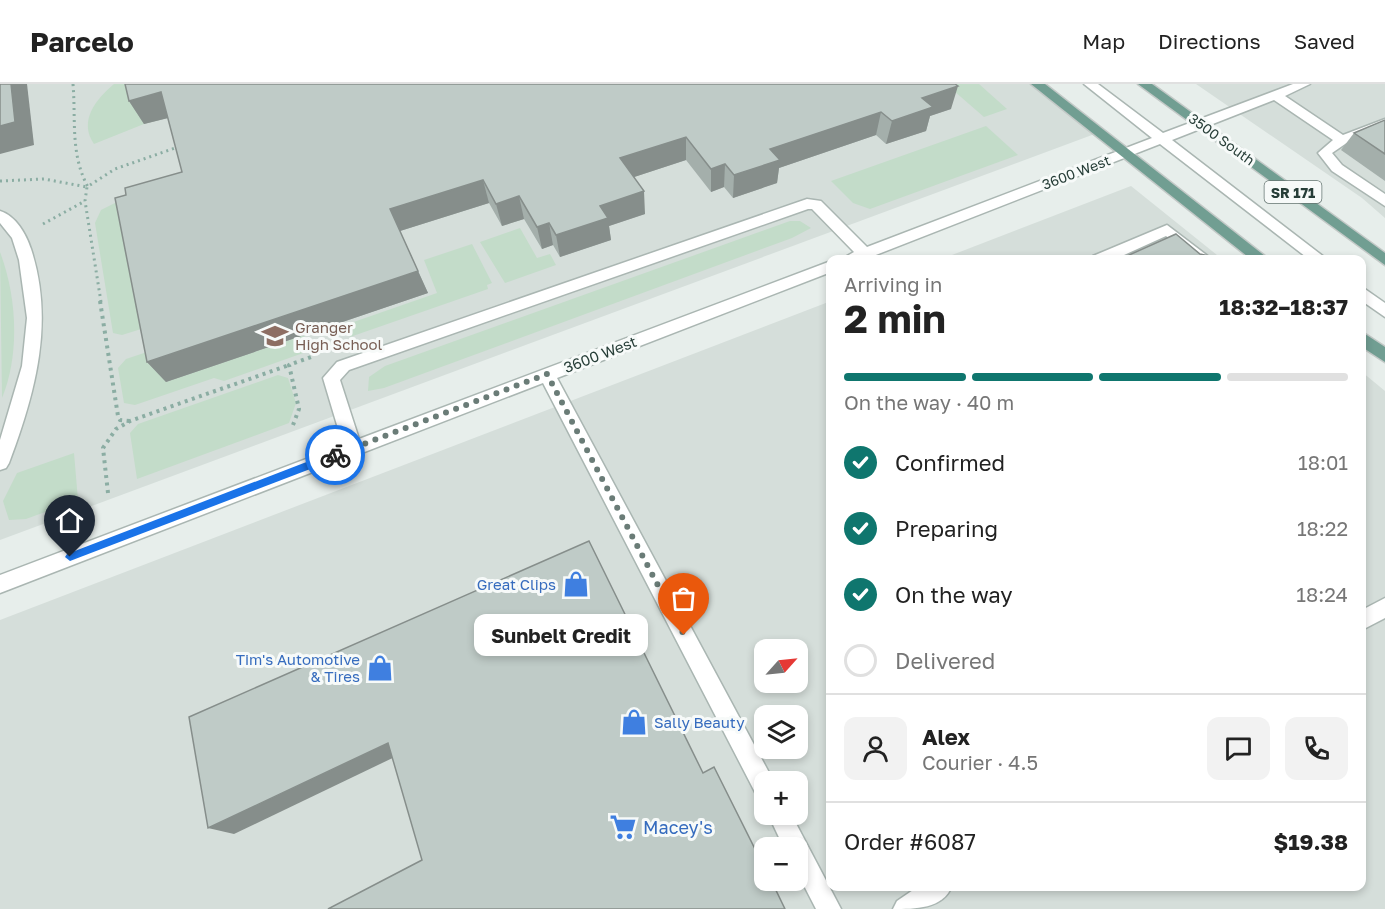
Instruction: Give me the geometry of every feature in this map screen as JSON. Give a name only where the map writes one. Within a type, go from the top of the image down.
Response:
[{"type":"main road","points":[[1037,84],[1257,255]]},
{"type":"main road","name":"3500 South","points":[[1144,84],[1385,260]]},
{"type":"main road","points":[[1366,341],[1385,356]]},
{"type":"street","points":[[1090,84],[1314,255]]},
{"type":"street","name":"3600 West","points":[[859,255],[1304,84]]},
{"type":"street","points":[[1275,95],[1342,140]]},
{"type":"street","points":[[1385,123],[1342,140],[1327,149],[1325,153],[1328,160],[1385,201]]},
{"type":"street","points":[[352,449],[331,378],[343,366],[807,204],[816,204],[864,253]]},
{"type":"street","points":[[0,216],[9,221],[22,245],[34,291],[36,323],[33,358],[25,396],[0,463]]},
{"type":"street","points":[[1110,255],[1167,230],[1200,255]]},
{"type":"street","name":"3600 West","points":[[0,584],[826,268]]},
{"type":"street","points":[[1366,296],[1385,311]]},
{"type":"street","points":[[547,374],[756,771]]},
{"type":"street","points":[[1366,619],[1385,607]]},
{"type":"street","points":[[808,870],[829,909]]},
{"type":"street","points":[[905,909],[932,891]]},
{"type":"path","points":[[73,84],[74,141],[79,174],[88,187],[85,201],[118,416],[120,420],[130,421]]},
{"type":"path","points":[[0,181],[42,177],[88,187],[117,169],[178,147]]},
{"type":"path","points":[[38,227],[85,201]]},
{"type":"path","points":[[108,493],[103,448],[116,429],[130,421],[289,365]]},
{"type":"shaded area","name":"Granger High School","points":[[0,84],[1039,84],[1100,132],[0,540]]},
{"type":"shaded area","points":[[1196,84],[1385,84],[1385,218],[1362,198]]},
{"type":"shaded area","points":[[1131,186],[1217,255],[952,255]]},
{"type":"shaded area","points":[[826,303],[826,891],[1366,891],[1366,375],[1385,391],[1385,909],[0,909],[0,620]]},
{"type":"green space","points":[[114,84],[135,84],[144,124],[94,144],[88,127],[91,111],[101,96]]},
{"type":"green space","points":[[946,84],[979,84],[1007,109],[984,117]]},
{"type":"green space","points":[[986,126],[1018,155],[870,209],[853,203],[831,181]]},
{"type":"green space","points":[[119,201],[154,325],[122,335],[113,333],[95,223],[101,210]]},
{"type":"green space","points":[[790,221],[800,221],[811,228],[792,238],[384,388],[368,391],[369,377],[385,366]]},
{"type":"green space","points":[[520,228],[537,258],[550,254],[556,265],[505,283],[480,242]]},
{"type":"green space","points":[[472,244],[492,283],[487,285],[488,289],[350,337],[345,325],[437,293],[424,260]]},
{"type":"green space","points":[[0,252],[10,288],[14,325],[12,363],[2,398]]},
{"type":"green space","points":[[304,335],[309,350],[306,352],[224,381],[214,378],[135,405],[124,403],[118,368],[126,359],[159,348],[166,382]]},
{"type":"green space","points":[[278,375],[288,378],[296,403],[289,423],[137,479],[130,433],[138,424]]},
{"type":"green space","points":[[74,453],[78,500],[26,519],[9,520],[3,501],[17,473]]},
{"type":"building","points":[[0,84],[11,84],[15,122],[0,126]]},
{"type":"building","name":"Granger High School","points":[[125,84],[955,84],[958,86],[922,98],[933,107],[892,121],[881,112],[770,149],[780,160],[734,175],[725,164],[711,169],[686,137],[620,158],[644,191],[600,206],[608,218],[556,235],[549,223],[537,227],[519,196],[496,204],[483,180],[390,209],[418,271],[147,362],[115,198],[126,195],[125,188],[182,172],[161,92],[129,101]]},
{"type":"building","points":[[1385,120],[1385,154],[1354,133]]},
{"type":"building","points":[[1176,234],[1200,254],[1204,255],[1129,255]]},
{"type":"building","points":[[589,541],[703,773],[714,767],[754,847],[754,891],[776,891],[785,909],[328,909],[422,860],[388,743],[208,828],[189,717]]},
{"type":"way so far","points":[[335,455],[547,374],[684,635]]},
{"type":"place","name":"Granger High School","points":[[275,336]]},
{"type":"place","name":"Great Clips","points":[[576,584]]},
{"type":"place","name":"Sunbelt Credit","points":[[684,635]]},
{"type":"place","name":"Tim's Automotive & Tires","points":[[380,668]]},
{"type":"place","name":"Sally Beauty","points":[[634,722]]},
{"type":"place","name":"Macey's","points":[[623,827]]},
{"type":"route","points":[[70,557],[335,455]]}]
